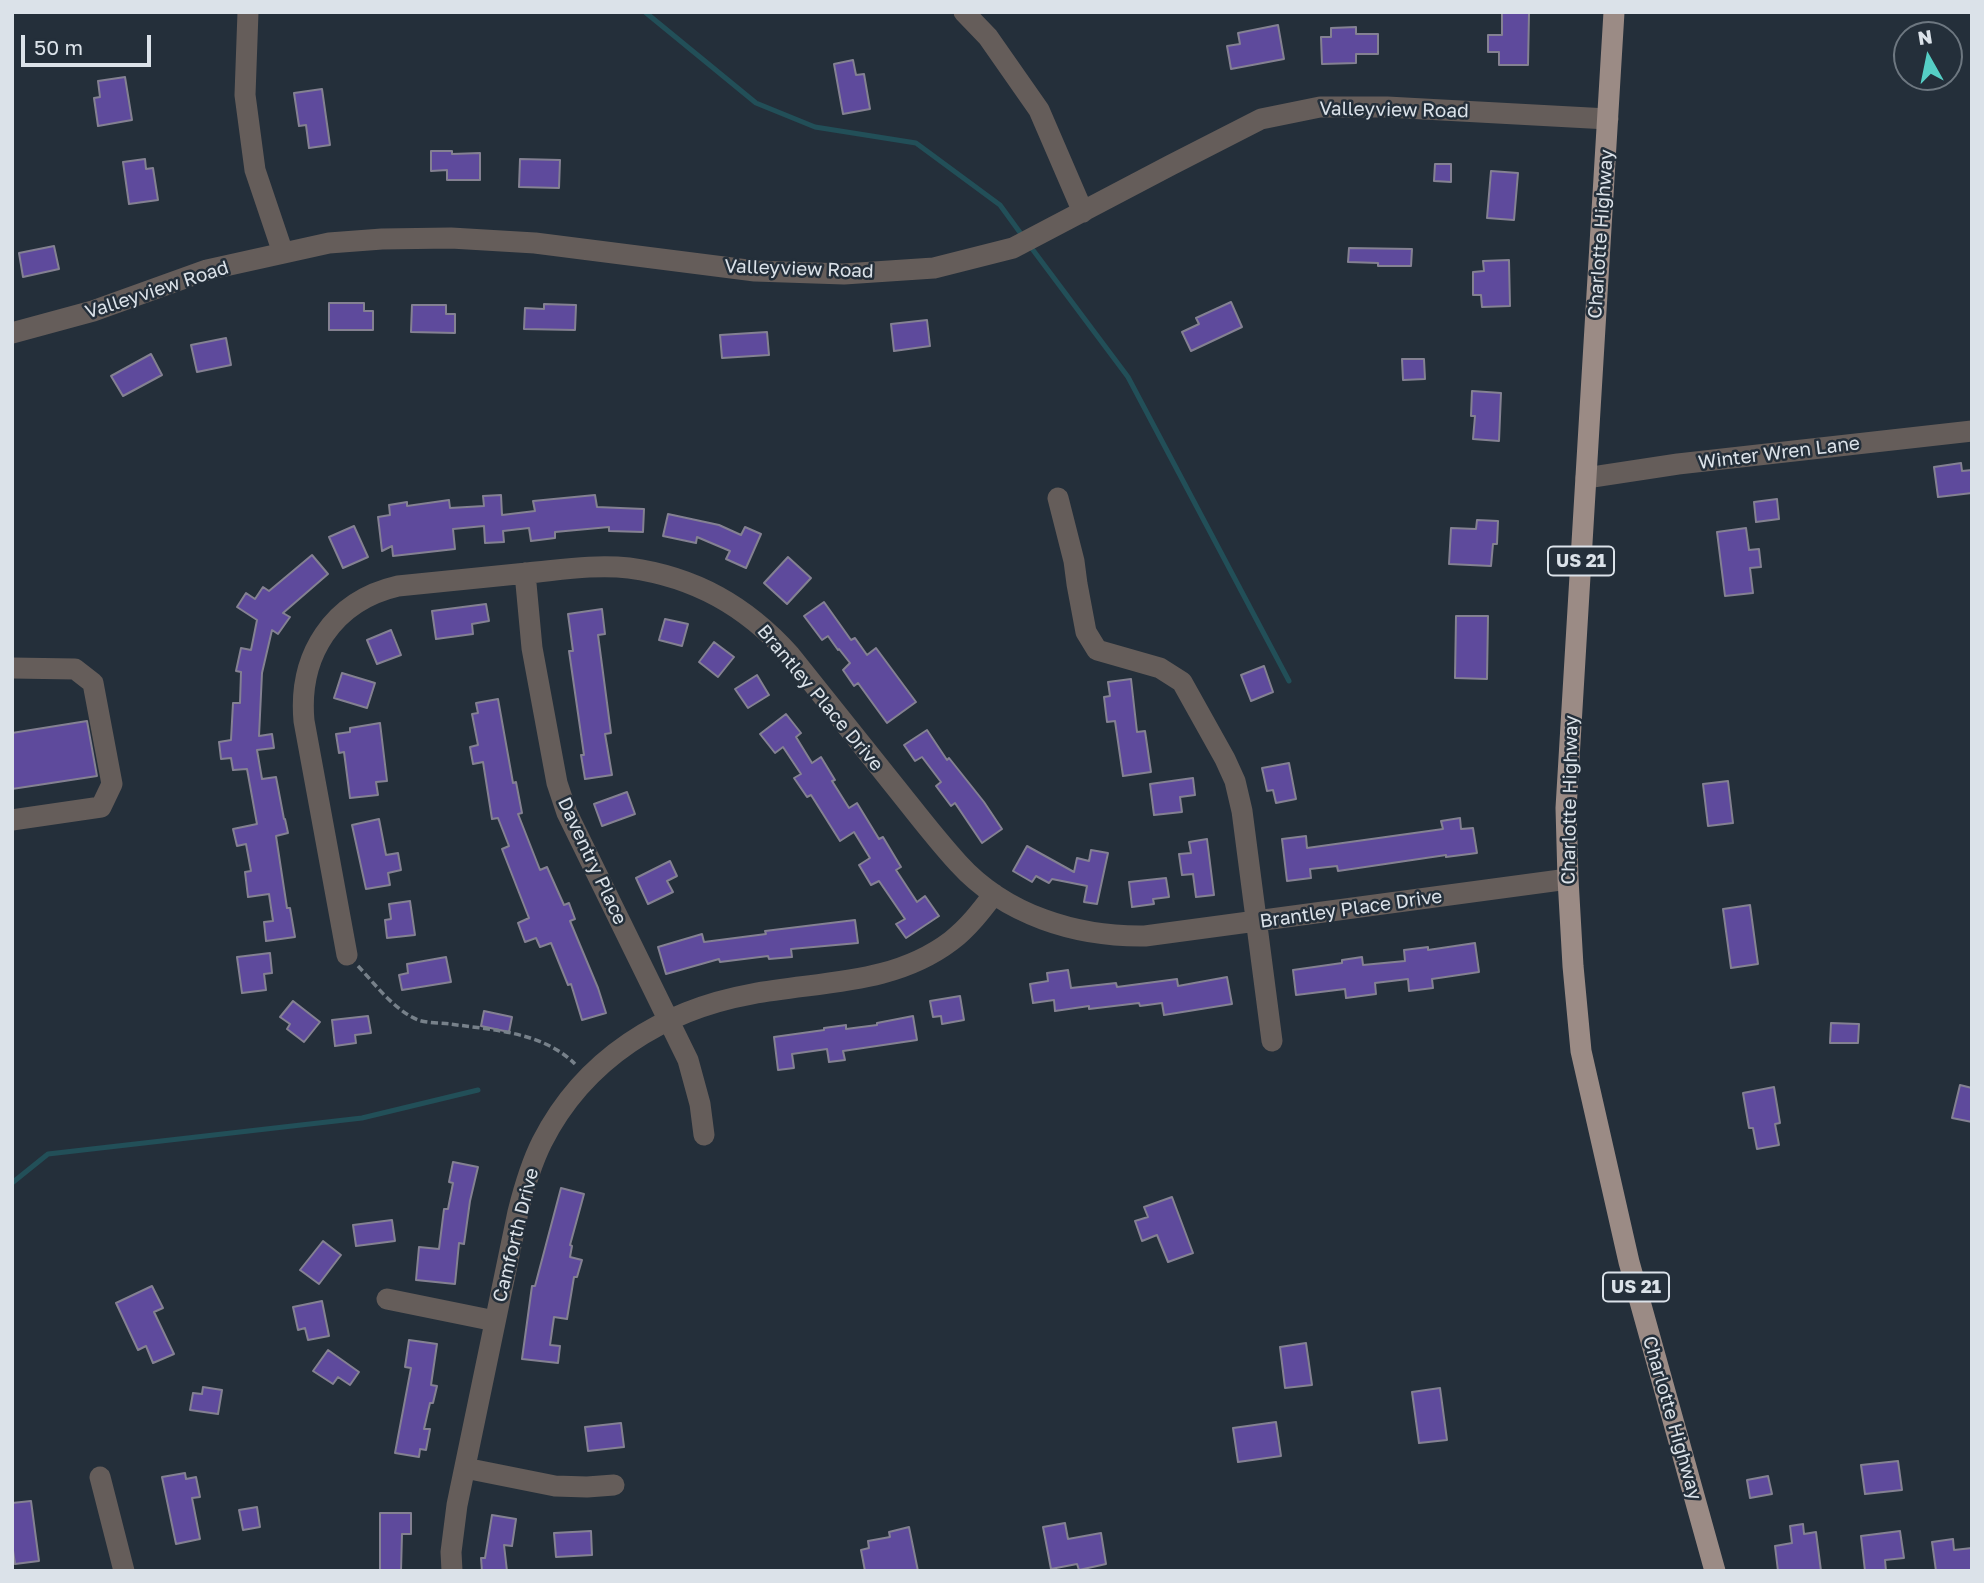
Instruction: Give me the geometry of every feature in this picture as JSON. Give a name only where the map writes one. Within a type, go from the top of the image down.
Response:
[{"type":"main road","name":"Charlotte Highway","points":[[1614,12],[1566,808],[1573,966],[1581,1051],[1629,1262],[1715,1571]]},
{"type":"street","points":[[248,12],[245,95],[255,170],[283,253]]},
{"type":"street","points":[[964,12],[988,37],[1039,110],[1083,212]]},
{"type":"street","name":"Valleyview Road","points":[[12,333],[93,311],[207,270],[329,243],[382,239],[451,238],[535,243],[755,271],[844,274],[933,268],[1013,248],[1171,164],[1261,120],[1320,107],[1387,107],[1608,119]]},
{"type":"street","name":"Winter Wren Lane","points":[[1586,478],[1678,464],[1972,431]]},
{"type":"street","points":[[1058,498],[1074,561],[1086,632],[1097,650],[1160,668],[1182,682],[1235,781],[1242,811],[1272,1041]]},
{"type":"street","name":"Brantley Place Drive","points":[[347,955],[302,704],[303,687],[313,654],[331,625],[343,613],[371,595],[398,586],[583,568],[627,568],[677,578],[723,598],[748,615],[790,656],[958,863],[994,894],[1016,908],[1049,922],[1088,933],[1145,936],[1568,879]]},
{"type":"street","name":"Daventry Place","points":[[525,573],[532,648],[557,783],[568,813],[688,1060],[704,1135]]},
{"type":"street","points":[[12,668],[75,669],[93,683],[112,784],[101,807],[12,820]]},
{"type":"street","name":"Camforth Drive","points":[[452,1571],[451,1552],[457,1505],[517,1212],[527,1177],[542,1143],[565,1104],[596,1069],[632,1040],[667,1019],[689,1010],[751,994],[869,978],[892,972],[915,963],[952,940],[975,919],[994,894]]},
{"type":"street","points":[[387,1299],[495,1321]]},
{"type":"street","points":[[464,1468],[555,1486],[587,1488],[614,1485]]},
{"type":"street","points":[[100,1478],[124,1571]]},
{"type":"path","points":[[347,955],[399,1008],[419,1020],[490,1029],[536,1039],[564,1054],[589,1078]]},
{"type":"building","points":[[1502,13],[1529,13],[1528,65],[1499,65],[1499,52],[1488,52],[1488,35],[1502,35]]},
{"type":"building","points":[[1278,25],[1284,59],[1231,69],[1227,46],[1240,44],[1238,33]]},
{"type":"building","points":[[1356,27],[1356,34],[1378,34],[1378,54],[1356,54],[1356,63],[1322,64],[1321,37],[1331,37],[1331,28]]},
{"type":"building","points":[[853,60],[856,75],[864,74],[870,109],[843,114],[834,64]]},
{"type":"building","points":[[125,77],[132,120],[98,126],[94,98],[100,97],[98,81]]},
{"type":"building","points":[[322,89],[330,145],[309,148],[306,125],[299,126],[294,93]]},
{"type":"building","points":[[431,151],[452,151],[452,154],[480,153],[480,180],[447,180],[447,170],[431,171]]},
{"type":"building","points":[[145,159],[146,169],[153,168],[158,200],[129,204],[123,162]]},
{"type":"building","points":[[520,159],[560,160],[559,188],[519,187]]},
{"type":"building","points":[[1435,164],[1451,164],[1451,182],[1434,181]]},
{"type":"building","points":[[1491,171],[1518,173],[1514,220],[1487,218]]},
{"type":"building","points":[[54,246],[59,269],[23,277],[19,253]]},
{"type":"building","points":[[1349,248],[1412,249],[1411,266],[1348,262]]},
{"type":"building","points":[[1509,260],[1510,306],[1482,307],[1481,295],[1473,295],[1473,272],[1484,271],[1483,261]]},
{"type":"building","points":[[1231,302],[1242,327],[1191,351],[1182,332],[1199,324],[1196,318]]},
{"type":"building","points":[[329,303],[364,303],[364,311],[373,311],[373,330],[329,330]]},
{"type":"building","points":[[544,304],[576,305],[575,330],[524,329],[525,308],[544,309]]},
{"type":"building","points":[[412,305],[446,305],[446,314],[455,314],[455,333],[411,332]]},
{"type":"building","points":[[927,320],[930,346],[894,351],[891,324]]},
{"type":"building","points":[[767,332],[769,355],[722,358],[720,335]]},
{"type":"building","points":[[226,338],[231,365],[197,372],[191,345]]},
{"type":"building","points":[[151,354],[162,375],[123,396],[111,376]]},
{"type":"building","points":[[1402,359],[1424,359],[1425,379],[1403,380]]},
{"type":"building","points":[[1472,391],[1501,393],[1499,441],[1473,439],[1475,416],[1471,416]]},
{"type":"building","points":[[1961,463],[1962,471],[1972,470],[1972,493],[1938,497],[1934,467]]},
{"type":"building","points":[[501,495],[502,515],[535,511],[533,501],[595,495],[597,507],[644,509],[643,532],[609,531],[609,527],[555,532],[555,538],[531,541],[529,528],[503,531],[504,542],[485,543],[484,526],[453,529],[455,549],[393,556],[392,546],[382,551],[378,517],[390,515],[389,505],[407,502],[407,506],[449,500],[450,508],[484,506],[483,496]]},
{"type":"building","points":[[1777,499],[1779,519],[1756,522],[1754,502]]},
{"type":"building","points":[[668,514],[719,525],[741,535],[745,527],[761,534],[746,568],[726,559],[730,551],[697,537],[696,543],[663,536]]},
{"type":"building","points":[[1477,520],[1498,521],[1497,544],[1493,544],[1491,566],[1449,564],[1451,528],[1476,529]]},
{"type":"building","points":[[354,526],[368,557],[343,568],[329,537]]},
{"type":"building","points":[[1746,528],[1749,550],[1759,549],[1761,567],[1750,568],[1753,593],[1725,596],[1717,532]]},
{"type":"building","points":[[312,555],[328,574],[283,613],[290,617],[278,634],[272,630],[262,673],[259,736],[272,734],[274,748],[257,750],[262,779],[276,777],[288,833],[276,836],[287,908],[290,908],[295,937],[266,941],[264,922],[273,921],[269,894],[248,897],[245,872],[251,871],[246,844],[237,846],[233,829],[257,824],[247,769],[233,770],[231,758],[221,759],[219,742],[231,740],[233,703],[240,703],[241,672],[236,671],[241,648],[251,650],[257,620],[237,607],[246,593],[255,599],[263,587],[269,591]]},
{"type":"building","points":[[788,557],[811,578],[787,604],[764,583]]},
{"type":"building","points":[[824,602],[851,640],[855,638],[867,655],[876,648],[916,702],[887,723],[858,683],[854,686],[843,670],[850,663],[828,636],[822,640],[804,616]]},
{"type":"building","points":[[486,604],[489,621],[472,624],[473,634],[436,639],[432,611]]},
{"type":"building","points":[[602,609],[605,634],[598,635],[611,733],[605,734],[612,775],[585,779],[569,651],[573,651],[568,614]]},
{"type":"building","points":[[1456,616],[1488,616],[1487,679],[1455,678]]},
{"type":"building","points":[[665,619],[688,624],[682,646],[659,640]]},
{"type":"building","points":[[391,630],[401,655],[377,664],[367,640]]},
{"type":"building","points":[[714,642],[734,657],[718,677],[699,662]]},
{"type":"building","points":[[1264,666],[1273,692],[1251,701],[1241,675]]},
{"type":"building","points":[[342,673],[375,683],[367,708],[334,698]]},
{"type":"building","points":[[757,675],[769,695],[748,708],[735,689]]},
{"type":"building","points":[[1131,679],[1137,732],[1145,731],[1151,772],[1123,776],[1115,721],[1107,722],[1104,697],[1110,696],[1108,682]]},
{"type":"building","points":[[498,699],[513,783],[516,782],[522,813],[518,814],[540,870],[547,867],[564,905],[569,903],[575,919],[570,921],[606,1013],[582,1020],[571,984],[568,985],[551,943],[540,947],[536,938],[525,942],[518,923],[529,918],[502,849],[509,846],[498,818],[492,819],[483,762],[473,764],[470,747],[478,745],[472,714],[478,713],[476,703]]},
{"type":"building","points":[[786,714],[801,733],[796,737],[812,763],[821,757],[849,808],[857,803],[879,839],[883,837],[901,867],[896,870],[917,902],[925,896],[939,916],[906,938],[896,924],[905,919],[879,881],[871,885],[859,865],[870,858],[854,832],[840,841],[811,795],[807,797],[794,778],[801,774],[783,747],[775,753],[760,734]]},
{"type":"building","points":[[87,721],[97,776],[12,789],[12,733]]},
{"type":"building","points":[[380,723],[387,781],[376,782],[378,795],[350,798],[344,752],[339,753],[336,734],[350,732],[350,728]]},
{"type":"building","points":[[927,730],[947,760],[949,758],[1002,829],[982,843],[955,803],[951,806],[936,786],[941,782],[922,757],[915,761],[904,745]]},
{"type":"building","points":[[1289,763],[1296,799],[1276,803],[1273,790],[1267,791],[1262,768]]},
{"type":"building","points":[[1193,778],[1195,795],[1180,797],[1182,812],[1154,815],[1150,784]]},
{"type":"building","points":[[1728,781],[1733,823],[1708,826],[1703,784]]},
{"type":"building","points":[[627,792],[635,814],[602,826],[594,804]]},
{"type":"building","points":[[1460,818],[1461,829],[1473,828],[1477,853],[1338,871],[1337,866],[1310,869],[1311,878],[1287,881],[1282,839],[1306,836],[1307,848],[1443,829],[1441,821]]},
{"type":"building","points":[[379,819],[386,855],[398,853],[401,870],[388,873],[390,885],[366,889],[352,825]]},
{"type":"building","points":[[1207,839],[1214,895],[1196,897],[1193,874],[1182,875],[1179,854],[1191,853],[1189,842]]},
{"type":"building","points":[[1027,846],[1074,872],[1077,858],[1089,861],[1091,850],[1108,853],[1097,904],[1084,902],[1087,886],[1052,879],[1049,883],[1036,876],[1032,882],[1013,871]]},
{"type":"building","points":[[670,861],[677,876],[667,881],[673,892],[648,904],[636,878]]},
{"type":"building","points":[[1166,878],[1169,897],[1153,899],[1154,904],[1132,907],[1129,882]]},
{"type":"building","points":[[410,901],[415,935],[387,938],[385,920],[391,919],[389,904]]},
{"type":"building","points":[[1750,905],[1758,964],[1731,968],[1723,909]]},
{"type":"building","points":[[855,920],[858,943],[791,949],[792,957],[769,959],[768,956],[720,962],[719,959],[666,974],[658,947],[702,934],[704,942]]},
{"type":"building","points":[[1475,943],[1479,972],[1432,979],[1433,988],[1409,991],[1408,979],[1375,983],[1376,994],[1346,998],[1345,989],[1296,995],[1293,970],[1342,963],[1342,960],[1362,957],[1363,965],[1405,961],[1404,950],[1428,947],[1428,950]]},
{"type":"building","points":[[270,953],[272,973],[264,974],[266,990],[242,993],[237,957]]},
{"type":"building","points":[[446,957],[451,982],[402,990],[399,975],[408,973],[407,964]]},
{"type":"building","points":[[1068,970],[1071,988],[1116,983],[1117,987],[1177,979],[1178,986],[1227,977],[1232,1004],[1164,1015],[1162,1003],[1089,1009],[1089,1006],[1055,1011],[1054,1000],[1033,1003],[1030,984],[1048,981],[1047,973]]},
{"type":"building","points":[[960,996],[964,1020],[942,1024],[941,1016],[933,1017],[930,1001]]},
{"type":"building","points":[[293,1001],[320,1022],[304,1042],[287,1029],[290,1024],[280,1017]]},
{"type":"building","points":[[484,1011],[512,1017],[509,1032],[481,1026]]},
{"type":"building","points":[[368,1016],[371,1033],[355,1035],[356,1043],[335,1046],[332,1020]]},
{"type":"building","points":[[913,1016],[917,1040],[843,1051],[845,1060],[829,1062],[827,1049],[792,1054],[794,1068],[778,1070],[774,1037],[846,1025],[846,1029],[877,1025]]},
{"type":"building","points":[[1831,1023],[1859,1024],[1858,1043],[1830,1043]]},
{"type":"building","points":[[1960,1085],[1972,1088],[1972,1122],[1952,1118]]},
{"type":"building","points":[[1774,1087],[1780,1123],[1775,1124],[1779,1145],[1757,1149],[1753,1128],[1749,1128],[1743,1093]]},
{"type":"building","points":[[453,1162],[478,1167],[464,1244],[459,1243],[455,1284],[416,1280],[419,1247],[439,1249],[444,1209],[448,1209],[453,1183],[449,1182]]},
{"type":"building","points":[[561,1188],[584,1194],[570,1245],[570,1257],[582,1260],[577,1277],[574,1277],[567,1319],[554,1317],[550,1345],[560,1346],[558,1363],[522,1359],[532,1286],[535,1286]]},
{"type":"building","points":[[1172,1197],[1193,1253],[1168,1262],[1157,1235],[1142,1241],[1135,1221],[1148,1217],[1144,1207]]},
{"type":"building","points":[[392,1220],[395,1241],[356,1246],[353,1225]]},
{"type":"building","points":[[323,1241],[341,1255],[319,1284],[300,1270]]},
{"type":"building","points":[[152,1286],[163,1308],[154,1312],[174,1354],[153,1363],[146,1346],[138,1350],[116,1303]]},
{"type":"building","points":[[322,1301],[329,1336],[308,1340],[305,1328],[298,1330],[293,1307]]},
{"type":"building","points":[[409,1340],[437,1344],[431,1385],[437,1386],[424,1429],[430,1429],[426,1450],[420,1449],[419,1457],[395,1453],[411,1368],[405,1367]]},
{"type":"building","points":[[1306,1343],[1312,1385],[1285,1388],[1280,1347]]},
{"type":"building","points":[[328,1350],[359,1372],[350,1385],[338,1377],[333,1384],[313,1371]]},
{"type":"building","points":[[203,1387],[222,1390],[218,1414],[190,1410],[193,1393],[202,1394]]},
{"type":"building","points":[[1440,1388],[1447,1440],[1419,1443],[1412,1392]]},
{"type":"building","points":[[1276,1422],[1281,1456],[1238,1462],[1233,1428]]},
{"type":"building","points":[[621,1423],[624,1447],[588,1451],[585,1427]]},
{"type":"building","points":[[1898,1461],[1902,1490],[1865,1494],[1861,1465]]},
{"type":"building","points":[[185,1473],[186,1479],[196,1477],[200,1497],[192,1498],[200,1539],[176,1544],[162,1477]]},
{"type":"building","points":[[1768,1476],[1772,1494],[1750,1498],[1747,1480]]},
{"type":"building","points":[[31,1501],[39,1561],[15,1564],[12,1503]]},
{"type":"building","points":[[257,1507],[260,1527],[243,1530],[239,1510]]},
{"type":"building","points":[[380,1513],[411,1513],[411,1534],[402,1534],[401,1571],[380,1571]]},
{"type":"building","points":[[492,1515],[516,1519],[512,1546],[504,1545],[507,1571],[482,1571],[481,1558],[485,1558]]},
{"type":"building","points":[[1065,1523],[1068,1539],[1101,1533],[1106,1564],[1079,1570],[1077,1564],[1051,1569],[1043,1527]]},
{"type":"building","points":[[1803,1524],[1804,1534],[1816,1532],[1821,1571],[1778,1571],[1775,1546],[1792,1543],[1790,1526]]},
{"type":"building","points":[[909,1527],[918,1571],[865,1571],[861,1550],[869,1548],[868,1541],[890,1537],[889,1532]]},
{"type":"building","points":[[591,1531],[592,1555],[556,1557],[554,1533]]},
{"type":"building","points":[[1900,1531],[1904,1558],[1885,1560],[1886,1571],[1865,1571],[1861,1536]]},
{"type":"building","points":[[1953,1539],[1954,1550],[1972,1548],[1972,1571],[1936,1571],[1932,1542]]},
{"type":"waterway","points":[[645,12],[756,103],[815,127],[916,143],[1000,205],[1024,238]]},
{"type":"waterway","points":[[1030,246],[1128,377],[1289,681]]},
{"type":"waterway","points":[[12,1183],[48,1154],[362,1118],[478,1090]]}]
